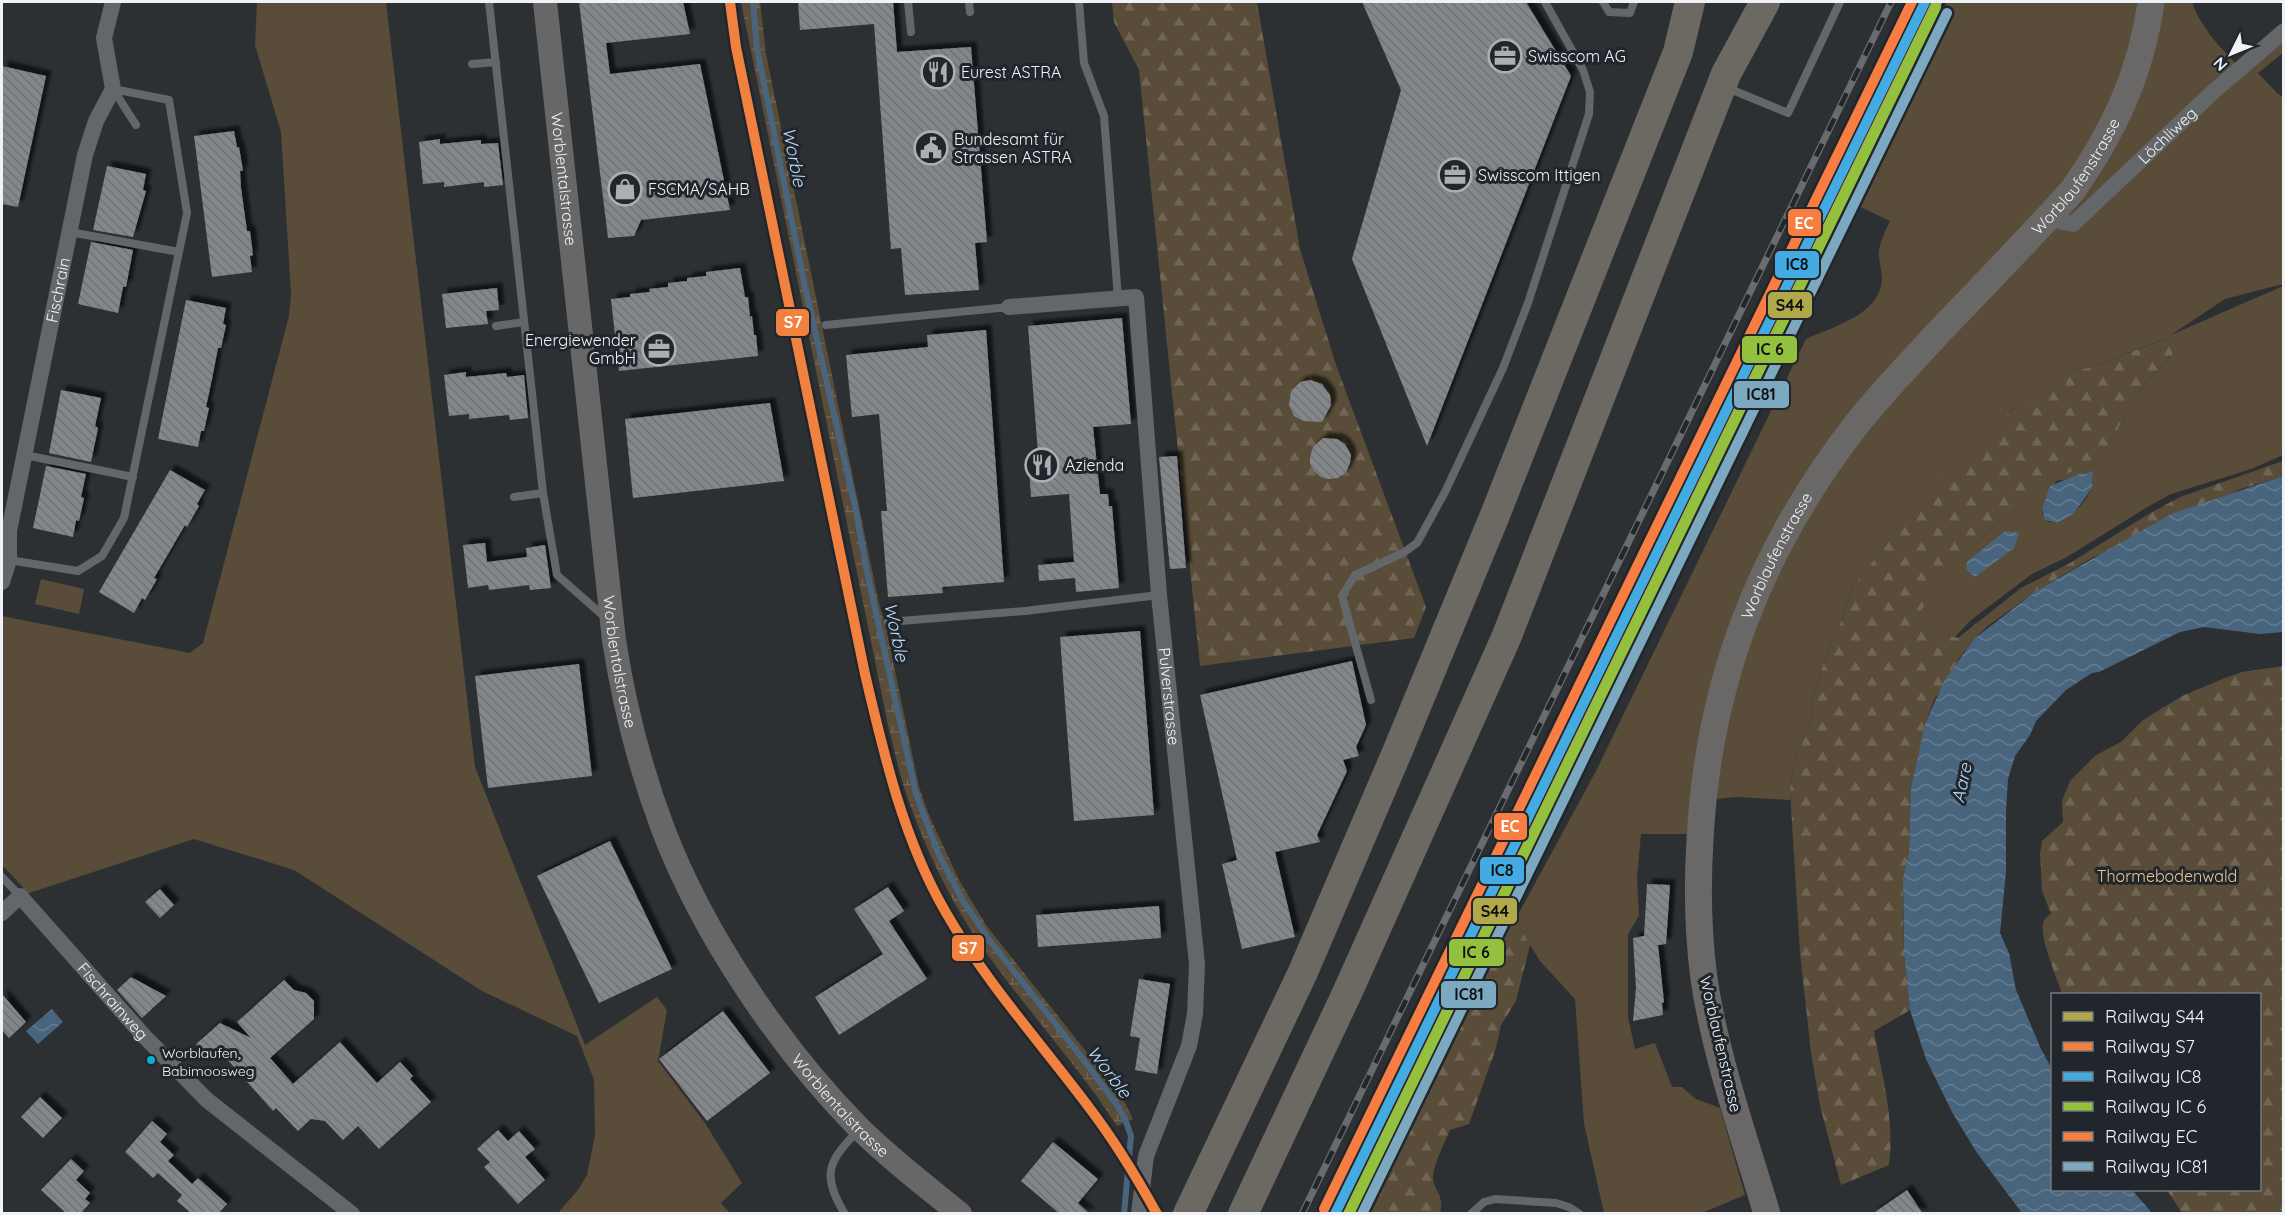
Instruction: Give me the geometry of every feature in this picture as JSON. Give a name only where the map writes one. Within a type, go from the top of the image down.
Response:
[{"type":"highway","points":[[1188,1214],[1304,972],[1463,596],[1677,52],[1690,2]]},
{"type":"highway","points":[[1677,52],[1706,2]]},
{"type":"highway","points":[[1243,1214],[1348,991],[1506,638],[1723,79],[1742,2]]},
{"type":"highway","points":[[1723,79],[1765,2]]},
{"type":"main road","name":"Worblentalstrasse","points":[[545,2],[612,623],[621,686],[638,755],[664,832],[688,884],[732,963],[798,1058],[860,1129],[960,1214]]},
{"type":"main road","name":"Worblaufenstrasse","points":[[1767,1214],[1717,1043],[1704,977],[1699,933],[1698,884],[1704,775],[1717,708],[1741,629],[1758,586],[1785,532],[1820,474],[1857,423],[1895,379],[2072,191],[2093,160],[2123,106],[2138,66],[2151,2]]},
{"type":"street","points":[[113,2],[104,38],[113,89]]},
{"type":"street","name":"Löchliweg","points":[[2052,213],[2062,222],[2073,224],[2214,91],[2283,31]]},
{"type":"street","name":"Fischrain","points":[[2,582],[9,560],[9,531],[86,155],[96,121],[113,89]]},
{"type":"street","name":"Pulverstrasse","points":[[1118,298],[1136,297],[1159,595],[1197,964],[1195,1014],[1189,1046],[1146,1156],[1140,1214]]},
{"type":"street","points":[[1009,308],[1118,298]]},
{"type":"street","points":[[2,913],[20,897]]},
{"type":"street","name":"Fischrainweg","points":[[20,897],[144,1036],[207,1100],[352,1214]]},
{"type":"lane","points":[[489,2],[543,493],[557,575],[612,623]]},
{"type":"lane","points":[[908,2],[911,32]]},
{"type":"lane","points":[[969,2],[970,12]]},
{"type":"lane","points":[[1079,2],[1084,63],[1104,116],[1118,298]]},
{"type":"lane","points":[[1371,700],[1342,596],[1355,574],[1403,554],[1417,543],[1444,492],[1498,379],[1528,303],[1589,114],[1590,92],[1583,70],[1545,2]]},
{"type":"lane","points":[[1603,2],[1609,12],[1630,13],[1634,2]]},
{"type":"lane","points":[[1723,79],[1788,113],[1840,2]]},
{"type":"lane","points":[[472,64],[496,62]]},
{"type":"lane","points":[[113,89],[136,125]]},
{"type":"lane","points":[[9,560],[78,571],[102,556],[124,518],[187,213],[169,100],[113,89]]},
{"type":"lane","points":[[70,232],[179,252]]},
{"type":"lane","points":[[826,325],[1009,308]]},
{"type":"lane","points":[[496,326],[524,322]]},
{"type":"lane","points":[[25,455],[133,477]]},
{"type":"lane","points":[[514,497],[543,493]]},
{"type":"lane","points":[[888,622],[1025,611],[1159,595]]},
{"type":"lane","points":[[2,878],[20,897]]},
{"type":"lane","points":[[845,1214],[833,1189],[830,1171],[833,1159],[840,1149],[860,1129]]},
{"type":"lane","points":[[1471,1214],[1484,1202],[1495,1199],[1556,1203],[1580,1214]]},
{"type":"green space","points":[[257,2],[386,2],[475,767],[585,1045],[657,997],[667,1010],[658,1061],[705,1123],[742,1183],[721,1203],[730,1213],[558,1213],[578,1190],[587,1175],[595,1135],[594,1080],[577,1036],[482,991],[294,870],[194,839],[20,896],[23,887],[2,865],[2,616],[190,653],[203,643],[289,316],[291,294],[281,132],[255,45]]},
{"type":"green space","points":[[741,2],[760,2],[766,54],[919,787],[929,815],[959,880],[986,925],[1122,1097],[1133,1119],[1117,1126],[977,939],[942,880],[907,796],[888,725]]},
{"type":"green space","points":[[1112,2],[1257,2],[1300,249],[1336,365],[1426,607],[1414,638],[1200,666],[1139,70],[1114,22]]},
{"type":"green space","points":[[1947,2],[2140,2],[2135,34],[2111,104],[2062,184],[1811,469],[1693,775],[1687,834],[1641,834],[1637,878],[1639,916],[1628,934],[1628,1017],[1635,1049],[1655,1043],[1672,1087],[1682,1087],[1696,1099],[1720,1108],[1745,1195],[1702,1213],[1604,1213],[1584,1124],[1575,999],[1540,961],[1519,925],[1519,913],[1596,771],[1806,339],[1854,318],[1873,302],[1879,291],[1882,279],[1879,251],[1890,221],[1850,202]]},
{"type":"green space","points":[[2153,2],[2192,2],[2206,29],[2240,68],[2283,32],[2283,53],[2258,73],[2283,97],[2283,284],[2225,299],[2171,335],[2283,286],[2283,455],[2251,469],[2171,494],[2149,506],[2067,557],[2032,574],[1971,620],[1955,637],[1911,623],[1956,561],[1996,525],[2058,477],[2098,462],[2145,383],[2174,353],[2166,338],[2089,368],[2061,372],[2008,413],[1993,437],[1973,452],[1907,514],[1887,544],[1853,586],[1814,691],[1810,725],[1796,753],[1790,800],[1738,797],[1703,800],[1718,708],[1821,474],[2073,191]],"holes":[[[2093,471],[2090,492],[2081,505],[2061,520],[2048,522],[2042,509],[2056,481]]]},
{"type":"green space","points":[[2167,338],[2174,353],[2145,383],[2098,462],[2058,477],[1996,525],[1956,561],[1912,623],[1958,638],[2021,588],[2070,563],[2180,497],[2283,461],[2283,476],[2241,489],[2090,559],[2036,591],[1989,625],[1960,657],[1934,700],[1925,724],[1911,787],[1909,852],[1903,878],[1904,954],[1910,1010],[1874,1031],[1889,1114],[1889,1165],[1841,1185],[1820,1106],[1811,1052],[1800,953],[1790,790],[1796,753],[1810,725],[1814,691],[1830,645],[1843,618],[1853,586],[1887,544],[1907,514],[1942,475],[1993,437],[2008,413],[2061,372],[2089,368]]},
{"type":"green space","points":[[41,579],[84,589],[79,614],[35,604]]},
{"type":"green space","name":"Thormebodenwald","points":[[2283,666],[2283,1213],[2182,1213],[2168,1191],[2261,1191],[2261,993],[2062,993],[2043,936],[2044,921],[2051,914],[2042,891],[2040,854],[2042,841],[2063,822],[2062,801],[2070,781],[2096,755],[2121,742],[2143,720],[2182,696],[2242,672]]},
{"type":"green space","points":[[1519,913],[1519,925],[1530,945],[1516,1001],[1501,1025],[1496,1048],[1469,1124],[1450,1130],[1434,1170],[1433,1181],[1441,1201],[1440,1213],[1366,1213],[1500,941]]},
{"type":"water","points":[[2093,471],[2092,488],[2073,514],[2057,523],[2045,520],[2042,509],[2050,486],[2081,473]]},
{"type":"water","name":"Aare","points":[[2283,476],[2283,632],[2260,634],[2204,627],[2180,632],[2099,672],[2092,673],[2066,690],[2036,721],[2030,735],[2015,756],[2008,779],[2006,872],[2000,933],[2009,953],[2016,990],[2051,1067],[2051,1191],[2133,1191],[2152,1213],[2022,1213],[1977,1153],[1952,1112],[1926,1059],[1910,1010],[1904,954],[1903,878],[1909,852],[1911,787],[1925,724],[1944,681],[1974,639],[2036,591],[2171,514]]},
{"type":"water","points":[[2005,531],[2019,533],[2014,548],[1975,577],[1966,570],[1967,562]]},
{"type":"water","points":[[52,1009],[63,1022],[38,1044],[26,1031]]},
{"type":"building","points":[[579,2],[683,2],[690,34],[606,43],[610,74],[700,64],[730,210],[641,220],[634,236],[608,238]]},
{"type":"building","name":"Bundesamt für Strassen ASTRA","points":[[798,2],[893,2],[897,52],[971,47],[987,242],[975,243],[979,290],[905,295],[901,248],[891,249],[874,24],[800,30]]},
{"type":"building","name":"Swisscom Ittigen","points":[[1362,2],[1526,2],[1571,76],[1427,446],[1352,259],[1401,90]]},
{"type":"building","points":[[2,66],[46,76],[18,207],[2,204]]},
{"type":"building","points":[[234,131],[243,171],[240,171],[241,188],[247,231],[250,231],[253,255],[250,256],[252,272],[212,277],[194,136]]},
{"type":"building","points":[[440,139],[440,144],[481,140],[481,144],[498,143],[503,185],[484,187],[484,182],[444,187],[444,182],[423,184],[419,142]]},
{"type":"building","points":[[107,166],[146,174],[143,190],[146,191],[133,237],[93,230]]},
{"type":"building","points":[[91,242],[133,250],[118,313],[78,304]]},
{"type":"building","points":[[740,268],[745,297],[748,297],[750,317],[752,316],[754,335],[756,335],[758,356],[619,371],[611,299],[650,292],[649,289],[668,287],[668,283],[706,276],[706,272]]},
{"type":"building","points":[[497,288],[499,310],[486,311],[488,324],[446,328],[442,294]]},
{"type":"building","points":[[186,300],[226,308],[223,324],[226,325],[221,348],[218,348],[206,407],[209,408],[198,447],[158,439]]},
{"type":"building","points":[[1122,318],[1131,424],[1093,427],[1100,494],[1108,494],[1109,506],[1112,506],[1119,588],[1076,592],[1075,578],[1039,581],[1038,565],[1074,562],[1069,494],[1031,497],[1028,454],[1038,453],[1028,326]]},
{"type":"building","points":[[986,330],[1004,582],[942,587],[943,593],[888,597],[881,511],[887,511],[879,414],[852,417],[846,355],[928,347],[927,335]]},
{"type":"building","points":[[466,372],[466,377],[506,373],[507,377],[524,375],[528,418],[510,420],[509,415],[469,419],[469,414],[449,416],[444,375]]},
{"type":"building","points":[[1310,380],[1322,384],[1330,395],[1331,405],[1322,422],[1303,421],[1294,416],[1289,405],[1291,391],[1300,382]]},
{"type":"building","points":[[61,390],[101,398],[91,462],[49,453]]},
{"type":"building","points":[[770,403],[784,481],[633,498],[625,419]]},
{"type":"building","points":[[1323,438],[1337,439],[1345,444],[1351,455],[1346,472],[1338,478],[1321,477],[1310,464],[1313,447]]},
{"type":"building","points":[[1177,456],[1186,568],[1170,569],[1159,457]]},
{"type":"building","points":[[46,466],[86,474],[81,497],[84,498],[73,537],[33,528]]},
{"type":"building","points":[[170,470],[205,490],[187,527],[185,525],[154,578],[157,579],[145,600],[142,598],[134,613],[99,592]]},
{"type":"building","points":[[485,543],[487,562],[527,557],[526,548],[545,545],[551,588],[530,590],[529,585],[489,590],[488,585],[468,588],[463,545]]},
{"type":"building","points":[[1140,631],[1154,815],[1074,821],[1060,637]]},
{"type":"building","points":[[1352,661],[1366,725],[1356,747],[1359,756],[1343,760],[1347,771],[1317,835],[1320,842],[1275,852],[1295,937],[1242,949],[1222,864],[1237,860],[1200,695]]},
{"type":"building","points":[[579,664],[592,776],[488,788],[475,676]]},
{"type":"building","points":[[610,841],[672,969],[599,1003],[537,876]]},
{"type":"building","points":[[1647,884],[1670,885],[1666,944],[1658,945],[1664,1002],[1662,1003],[1663,1015],[1633,1021],[1636,988],[1633,938],[1644,936]]},
{"type":"building","points":[[888,887],[904,911],[889,921],[927,979],[839,1035],[815,997],[883,954],[854,909]]},
{"type":"building","points":[[160,889],[174,905],[160,918],[145,902]]},
{"type":"building","points":[[1159,906],[1161,938],[1038,947],[1036,915]]},
{"type":"building","points":[[131,977],[166,996],[142,1018],[117,990]]},
{"type":"building","points":[[1139,979],[1170,984],[1157,1074],[1135,1070],[1140,1038],[1130,1036]]},
{"type":"building","points":[[284,980],[294,990],[306,993],[314,1001],[314,1019],[270,1058],[293,1084],[340,1042],[377,1083],[400,1062],[413,1076],[410,1079],[431,1102],[379,1149],[358,1126],[343,1140],[325,1121],[311,1119],[298,1131],[276,1108],[273,1111],[219,1050],[209,1059],[196,1044],[220,1023],[251,1038],[237,1022]]},
{"type":"building","points":[[2,994],[26,1022],[9,1038],[2,1030]]},
{"type":"building","points":[[723,1011],[770,1073],[707,1121],[659,1059]]},
{"type":"building","points":[[40,1097],[62,1118],[43,1138],[21,1117]]},
{"type":"building","points":[[152,1121],[167,1134],[160,1142],[174,1155],[168,1161],[192,1184],[198,1178],[227,1204],[218,1214],[192,1214],[177,1201],[182,1195],[158,1173],[153,1178],[125,1152]]},
{"type":"building","points":[[498,1130],[508,1141],[519,1131],[535,1149],[525,1157],[545,1180],[518,1204],[484,1167],[490,1162],[477,1149]]},
{"type":"building","points":[[1053,1142],[1098,1179],[1078,1203],[1090,1214],[1060,1214],[1021,1181]]},
{"type":"building","points":[[71,1159],[84,1171],[76,1180],[90,1193],[85,1199],[90,1203],[80,1214],[67,1214],[41,1190]]},
{"type":"building","points":[[1907,1190],[1923,1214],[1872,1214]]},
{"type":"waterway","name":"Worble","points":[[753,2],[757,49],[805,287],[855,506],[867,572],[916,794],[938,853],[963,901],[990,941],[1076,1050],[1125,1119],[1131,1136],[1124,1214]]},
{"type":"railway","points":[[1302,1214],[1891,2]]},
{"type":"rail line","name":"S7","points":[[730,2],[736,47],[865,674],[906,825],[930,883],[977,962],[1098,1119],[1157,1214]]},
{"type":"rail line","name":"EC","points":[[1324,1209],[1912,2]]},
{"type":"rail line","name":"IC8","points":[[1335,1214],[1925,2]]},
{"type":"rail line","name":"S44","points":[[1348,1214],[1937,2]]},
{"type":"rail line","name":"IC81","points":[[1362,1214],[1947,13]]},
{"type":"transit line","points":[[1349,1214],[1936,7]]},
{"type":"place","name":"Swisscom AG","points":[[1505,56]]},
{"type":"place","name":"Eurest ASTRA","points":[[938,72]]},
{"type":"place","name":"Bundesamt für Strassen ASTRA","points":[[931,148]]},
{"type":"place","name":"Swisscom Ittigen","points":[[1455,175]]},
{"type":"place","name":"FSCMA/SAHB","points":[[625,189]]},
{"type":"place","name":"Energiewender GmbH","points":[[659,349]]},
{"type":"place","name":"Azienda","points":[[1042,465]]},
{"type":"place","name":"Worblaufen, Babimoosweg","points":[[151,1060]]}]
